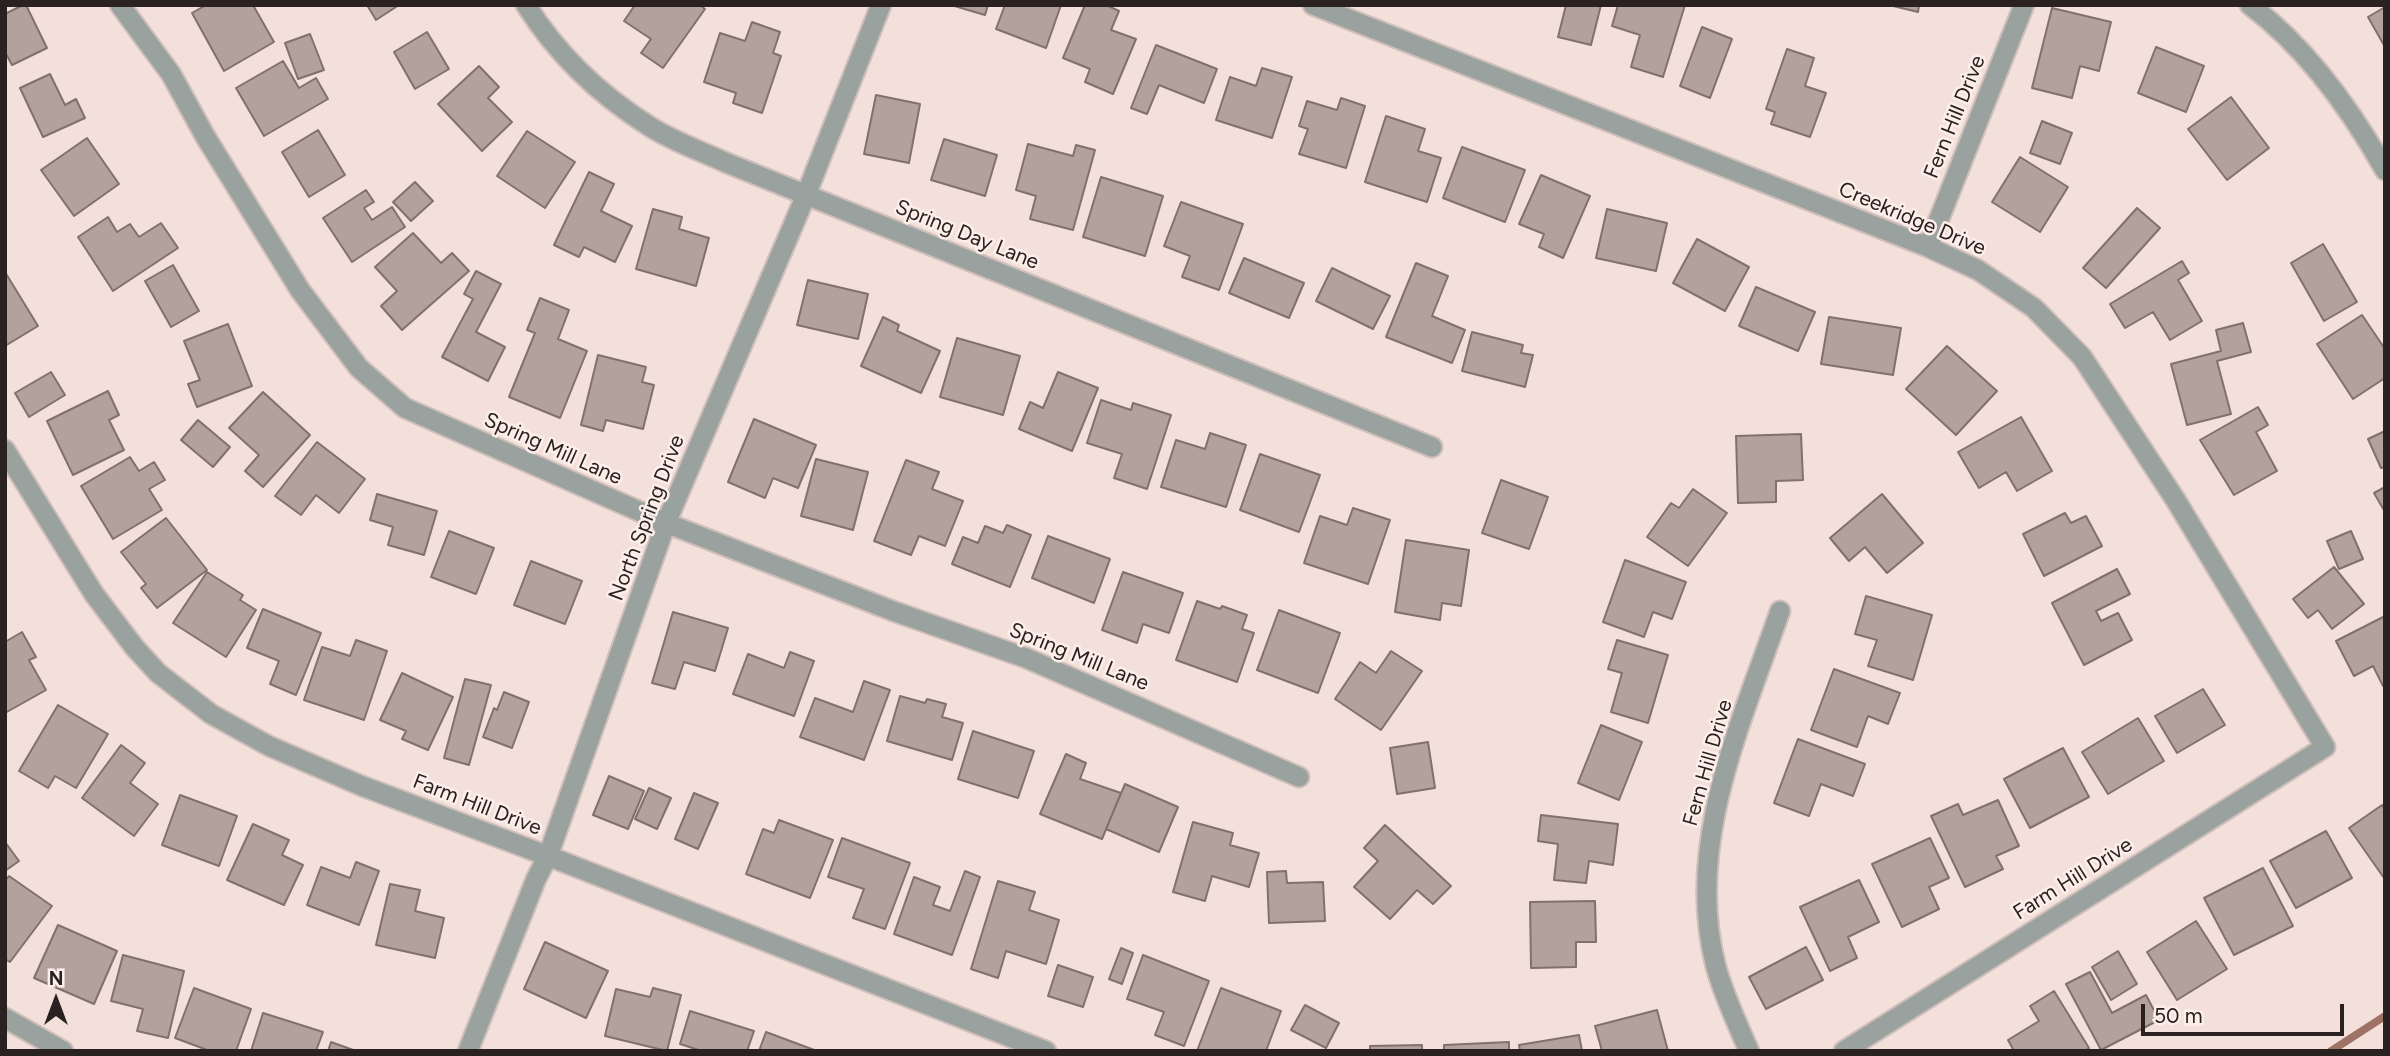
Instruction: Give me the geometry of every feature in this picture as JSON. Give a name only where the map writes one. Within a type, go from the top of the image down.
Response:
[{"type":"street","name":"Spring Mill Lane","points":[[120,5],[171,74],[205,136],[300,290],[359,368],[405,408],[666,523],[893,611],[1026,658],[1299,777]]},
{"type":"street","name":"Spring Day Lane","points":[[526,5],[560,52],[602,92],[650,127],[727,163],[1432,447]]},
{"type":"street","name":"North Spring Drive","points":[[468,1051],[536,879],[548,856],[666,523],[806,195],[881,5]]},
{"type":"street","name":"Creekridge Drive","points":[[1313,5],[1928,247],[1978,270],[2034,308],[2082,357],[2175,499],[2325,747]]},
{"type":"street","name":"Fern Hill Drive","points":[[1928,247],[2024,5]]},
{"type":"street","points":[[2250,5],[2276,25],[2312,62],[2364,134],[2385,170]]},
{"type":"street","name":"Farm Hill Drive","points":[[5,450],[94,594],[135,649],[158,673],[211,714],[269,746],[362,786],[1046,1051]]},
{"type":"street","name":"Fern Hill Drive","points":[[1749,1051],[1733,1016],[1716,965],[1707,911],[1707,860],[1714,810],[1780,611]]},
{"type":"street","name":"Farm Hill Drive","points":[[1844,1051],[2325,747]]},
{"type":"street","points":[[5,1018],[63,1051]]},
{"type":"building","points":[[26,5],[47,48],[12,65],[5,52],[5,14]]},
{"type":"building","points":[[206,5],[253,5],[274,42],[224,71],[192,13]]},
{"type":"building","points":[[367,5],[399,5],[376,20]]},
{"type":"building","points":[[635,5],[700,5],[705,9],[663,68],[641,53],[651,39],[624,21]]},
{"type":"building","points":[[951,5],[988,5],[985,15]]},
{"type":"building","points":[[1005,5],[1061,5],[1046,48],[996,29]]},
{"type":"building","points":[[1085,5],[1106,5],[1119,11],[1111,30],[1136,39],[1113,94],[1085,82],[1090,69],[1063,58]]},
{"type":"building","points":[[1566,5],[1601,5],[1591,45],[1558,37]]},
{"type":"building","points":[[1618,5],[1685,5],[1663,77],[1631,67],[1640,35],[1612,26]]},
{"type":"building","points":[[1889,5],[1919,5],[1918,12]]},
{"type":"building","points":[[2385,7],[2385,47],[2368,17]]},
{"type":"building","points":[[2052,8],[2111,22],[2099,71],[2080,66],[2072,98],[2032,88]]},
{"type":"building","points":[[752,22],[780,32],[773,53],[781,56],[762,113],[733,103],[736,93],[704,82],[720,33],[745,41]]},
{"type":"building","points":[[1702,27],[1732,39],[1710,98],[1680,86]]},
{"type":"building","points":[[427,32],[449,69],[415,89],[394,52]]},
{"type":"building","points":[[310,34],[324,70],[298,79],[285,43]]},
{"type":"building","points":[[1156,45],[1217,69],[1204,103],[1159,85],[1147,114],[1131,108]]},
{"type":"building","points":[[2156,47],[2204,66],[2186,112],[2138,93]]},
{"type":"building","points":[[1787,49],[1814,58],[1805,86],[1826,93],[1810,137],[1771,124],[1775,112],[1766,109]]},
{"type":"building","points":[[283,61],[299,88],[316,78],[328,99],[264,136],[236,88]]},
{"type":"building","points":[[479,66],[499,87],[488,98],[512,122],[482,151],[438,104]]},
{"type":"building","points":[[1262,68],[1292,77],[1272,138],[1216,120],[1230,77],[1256,86]]},
{"type":"building","points":[[50,74],[65,105],[76,99],[85,118],[43,137],[20,88]]},
{"type":"building","points":[[876,95],[920,104],[909,163],[864,154]]},
{"type":"building","points":[[2231,97],[2269,148],[2227,180],[2188,129]]},
{"type":"building","points":[[1341,98],[1365,106],[1346,168],[1299,154],[1308,129],[1299,126],[1307,101],[1337,110]]},
{"type":"building","points":[[1386,116],[1425,129],[1418,151],[1441,158],[1427,202],[1365,182]]},
{"type":"building","points":[[2042,121],[2072,133],[2060,164],[2030,153]]},
{"type":"building","points":[[318,130],[345,175],[309,197],[282,152]]},
{"type":"building","points":[[527,131],[575,162],[545,208],[497,176]]},
{"type":"building","points":[[87,138],[119,184],[74,216],[41,170]]},
{"type":"building","points":[[944,139],[997,155],[985,196],[931,180]]},
{"type":"building","points":[[1028,144],[1073,156],[1076,145],[1095,150],[1073,230],[1030,219],[1036,196],[1016,190]]},
{"type":"building","points":[[1462,147],[1525,170],[1505,222],[1443,198]]},
{"type":"building","points":[[2020,157],[2068,187],[2040,232],[1992,202]]},
{"type":"building","points":[[589,172],[614,184],[601,211],[632,226],[615,262],[584,247],[579,257],[554,245]]},
{"type":"building","points":[[1541,175],[1590,196],[1563,258],[1539,247],[1544,234],[1519,224]]},
{"type":"building","points":[[1101,177],[1163,196],[1145,256],[1083,237]]},
{"type":"building","points":[[415,182],[433,201],[411,221],[393,202]]},
{"type":"building","points":[[366,190],[374,202],[364,208],[372,220],[392,207],[405,227],[352,262],[323,218]]},
{"type":"building","points":[[1181,202],[1243,224],[1219,290],[1182,277],[1190,256],[1164,246]]},
{"type":"building","points":[[2137,208],[2160,228],[2106,288],[2083,268]]},
{"type":"building","points":[[653,209],[682,217],[679,229],[709,238],[696,286],[636,269]]},
{"type":"building","points":[[1607,209],[1667,223],[1656,271],[1596,258]]},
{"type":"building","points":[[108,217],[117,232],[130,224],[139,237],[161,223],[178,248],[113,291],[78,237]]},
{"type":"building","points":[[413,233],[441,263],[452,253],[469,271],[402,330],[381,306],[397,291],[375,267]]},
{"type":"building","points":[[1697,239],[1749,267],[1725,311],[1673,283]]},
{"type":"building","points":[[2323,244],[2357,302],[2324,321],[2291,263]]},
{"type":"building","points":[[1244,258],[1304,283],[1289,318],[1229,293]]},
{"type":"building","points":[[2182,261],[2189,273],[2178,280],[2202,321],[2170,340],[2153,312],[2125,328],[2110,304]]},
{"type":"building","points":[[1416,263],[1448,276],[1432,316],[1465,330],[1452,363],[1386,337]]},
{"type":"building","points":[[173,265],[199,311],[171,327],[145,281]]},
{"type":"building","points":[[1332,268],[1390,296],[1373,329],[1316,301]]},
{"type":"building","points":[[476,271],[501,284],[476,332],[505,347],[488,381],[442,357],[473,299],[464,294]]},
{"type":"building","points":[[5,272],[38,326],[5,346]]},
{"type":"building","points":[[808,280],[868,294],[858,339],[797,325]]},
{"type":"building","points":[[1756,287],[1815,312],[1798,351],[1739,326]]},
{"type":"building","points":[[540,298],[569,310],[558,339],[587,351],[560,418],[509,397],[535,333],[527,330]]},
{"type":"building","points":[[2362,315],[2385,349],[2385,378],[2353,399],[2317,344]]},
{"type":"building","points":[[883,317],[899,325],[897,331],[940,351],[921,393],[861,366]]},
{"type":"building","points":[[1829,317],[1901,328],[1893,375],[1821,364]]},
{"type":"building","points":[[2243,323],[2251,352],[2217,361],[2231,414],[2187,425],[2171,364],[2221,351],[2216,330]]},
{"type":"building","points":[[228,324],[252,386],[197,407],[188,384],[200,380],[184,341]]},
{"type":"building","points":[[1472,332],[1523,345],[1521,353],[1533,355],[1525,387],[1462,371]]},
{"type":"building","points":[[957,338],[1020,356],[1003,415],[940,397]]},
{"type":"building","points":[[1947,346],[1997,391],[1956,435],[1906,389]]},
{"type":"building","points":[[598,355],[646,367],[642,382],[654,385],[643,429],[606,420],[603,431],[581,425]]},
{"type":"building","points":[[51,372],[65,395],[29,417],[15,393]]},
{"type":"building","points":[[1058,372],[1098,388],[1072,451],[1019,429],[1030,402],[1043,408]]},
{"type":"building","points":[[108,391],[119,415],[109,420],[124,450],[73,475],[47,421]]},
{"type":"building","points":[[263,392],[310,435],[263,487],[245,471],[259,455],[229,428]]},
{"type":"building","points":[[1101,400],[1131,410],[1133,403],[1171,415],[1147,489],[1114,478],[1122,454],[1087,443]]},
{"type":"building","points":[[2258,407],[2268,425],[2256,432],[2277,471],[2234,495],[2200,440]]},
{"type":"building","points":[[2021,417],[2052,471],[2017,491],[2006,472],[1979,488],[1958,452]]},
{"type":"building","points":[[754,419],[816,445],[798,488],[773,478],[765,498],[728,482]]},
{"type":"building","points":[[198,420],[230,447],[213,467],[181,440]]},
{"type":"building","points":[[2385,431],[2385,467],[2381,468],[2368,439]]},
{"type":"building","points":[[1210,433],[1246,445],[1226,507],[1161,487],[1176,440],[1205,449]]},
{"type":"building","points":[[1801,434],[1803,480],[1776,481],[1776,502],[1738,503],[1736,436]]},
{"type":"building","points":[[317,442],[365,479],[339,513],[316,495],[301,515],[275,496]]},
{"type":"building","points":[[1260,454],[1320,475],[1299,532],[1240,510]]},
{"type":"building","points":[[130,457],[139,471],[154,462],[165,480],[149,489],[162,510],[113,539],[81,486]]},
{"type":"building","points":[[816,459],[868,472],[853,530],[801,516]]},
{"type":"building","points":[[906,460],[939,472],[932,489],[963,501],[945,546],[919,536],[911,555],[874,541]]},
{"type":"building","points":[[1501,480],[1548,497],[1529,549],[1482,533]]},
{"type":"building","points":[[2385,487],[2385,512],[2374,493]]},
{"type":"building","points":[[1693,489],[1727,513],[1688,566],[1647,537],[1671,503],[1679,508]]},
{"type":"building","points":[[377,494],[437,511],[424,555],[388,545],[393,527],[370,520]]},
{"type":"building","points":[[1882,494],[1923,543],[1887,573],[1865,547],[1849,561],[1830,538]]},
{"type":"building","points":[[1353,508],[1390,520],[1368,584],[1304,563],[1320,516],[1347,525]]},
{"type":"building","points":[[2065,513],[2071,523],[2086,516],[2102,546],[2044,576],[2023,534]]},
{"type":"building","points":[[166,518],[207,570],[157,608],[141,588],[146,584],[121,552]]},
{"type":"building","points":[[1007,525],[1031,535],[1010,587],[952,564],[963,537],[978,543],[985,526],[1003,533]]},
{"type":"building","points":[[449,531],[494,548],[476,594],[431,577]]},
{"type":"building","points":[[2351,531],[2363,559],[2339,569],[2327,541]]},
{"type":"building","points":[[1048,536],[1110,559],[1094,603],[1032,578]]},
{"type":"building","points":[[1406,540],[1469,550],[1461,606],[1442,603],[1440,620],[1395,612]]},
{"type":"building","points":[[1625,560],[1686,582],[1672,619],[1653,612],[1644,637],[1603,622]]},
{"type":"building","points":[[531,561],[582,581],[565,624],[514,605]]},
{"type":"building","points":[[2334,567],[2364,604],[2332,629],[2318,610],[2308,618],[2293,599]]},
{"type":"building","points":[[2117,569],[2130,594],[2096,611],[2101,621],[2118,613],[2132,640],[2084,665],[2052,603]]},
{"type":"building","points":[[207,572],[243,595],[240,600],[256,610],[226,657],[173,623]]},
{"type":"building","points":[[1123,572],[1183,593],[1169,633],[1143,624],[1137,643],[1102,630]]},
{"type":"building","points":[[1866,596],[1932,615],[1913,680],[1868,666],[1877,640],[1855,634]]},
{"type":"building","points":[[1197,601],[1247,615],[1242,629],[1254,633],[1237,682],[1176,660]]},
{"type":"building","points":[[263,609],[321,633],[296,695],[270,684],[279,661],[247,648]]},
{"type":"building","points":[[1279,610],[1340,633],[1318,693],[1257,670]]},
{"type":"building","points":[[673,612],[728,628],[715,671],[684,662],[675,689],[652,683]]},
{"type":"building","points":[[2385,616],[2383,686],[2373,666],[2354,676],[2336,641]]},
{"type":"building","points":[[22,632],[36,657],[29,660],[46,690],[5,713],[5,642]]},
{"type":"building","points":[[356,640],[387,651],[364,720],[304,700],[322,647],[350,656]]},
{"type":"building","points":[[1617,640],[1668,655],[1648,723],[1611,712],[1622,673],[1608,669]]},
{"type":"building","points":[[1391,651],[1422,671],[1381,730],[1335,699],[1360,662],[1376,673]]},
{"type":"building","points":[[790,652],[814,661],[794,716],[733,694],[748,654],[784,668]]},
{"type":"building","points":[[1834,669],[1900,693],[1888,724],[1868,716],[1857,747],[1811,730]]},
{"type":"building","points":[[402,673],[453,697],[428,750],[402,739],[406,731],[380,720]]},
{"type":"building","points":[[465,679],[491,685],[469,765],[444,758]]},
{"type":"building","points":[[864,681],[890,690],[864,760],[800,737],[815,698],[853,712]]},
{"type":"building","points":[[2203,689],[2225,725],[2177,753],[2155,716]]},
{"type":"building","points":[[504,692],[529,702],[512,748],[483,737],[494,708],[497,710]]},
{"type":"building","points":[[900,696],[925,703],[927,699],[946,704],[942,717],[963,723],[952,760],[887,741]]},
{"type":"building","points":[[58,705],[108,734],[76,788],[55,776],[48,788],[19,771]]},
{"type":"building","points":[[2138,718],[2164,761],[2108,794],[2082,752]]},
{"type":"building","points":[[1601,725],[1642,742],[1619,800],[1578,783]]},
{"type":"building","points":[[973,731],[1034,751],[1018,798],[958,779]]},
{"type":"building","points":[[1798,739],[1865,764],[1853,796],[1821,784],[1809,816],[1774,803]]},
{"type":"building","points":[[1428,742],[1435,788],[1397,794],[1390,748]]},
{"type":"building","points":[[121,745],[145,763],[130,783],[158,804],[134,836],[82,798]]},
{"type":"building","points":[[2063,748],[2089,797],[2030,828],[2004,779]]},
{"type":"building","points":[[1066,754],[1086,763],[1080,779],[1121,793],[1102,839],[1040,814]]},
{"type":"building","points":[[609,776],[644,791],[628,829],[593,815]]},
{"type":"building","points":[[1125,784],[1178,807],[1159,852],[1106,829]]},
{"type":"building","points":[[649,788],[671,798],[657,829],[635,819]]},
{"type":"building","points":[[694,793],[718,803],[698,849],[675,839]]},
{"type":"building","points":[[180,795],[237,816],[219,866],[162,845]]},
{"type":"building","points":[[1998,800],[2019,846],[1996,856],[2003,869],[1965,887],[1931,816],[1958,804],[1963,815]]},
{"type":"building","points":[[2382,805],[2385,810],[2384,878],[2349,828]]},
{"type":"building","points":[[1541,815],[1618,824],[1613,865],[1589,861],[1586,883],[1554,880],[1558,844],[1538,841]]},
{"type":"building","points":[[779,820],[833,840],[810,898],[746,874],[763,829],[774,833]]},
{"type":"building","points":[[1193,822],[1233,833],[1230,845],[1259,853],[1249,887],[1212,876],[1205,901],[1173,892]]},
{"type":"building","points":[[253,824],[289,840],[282,855],[303,865],[284,905],[227,880]]},
{"type":"building","points":[[1385,825],[1451,886],[1433,904],[1417,890],[1390,919],[1354,887],[1378,861],[1364,848]]},
{"type":"building","points":[[2326,831],[2352,878],[2296,908],[2270,861]]},
{"type":"building","points":[[842,838],[910,863],[885,929],[853,918],[864,889],[828,877]]},
{"type":"building","points":[[1930,838],[1949,878],[1929,887],[1939,909],[1902,927],[1872,864]]},
{"type":"building","points":[[5,842],[19,861],[5,871]]},
{"type":"building","points":[[356,862],[379,871],[359,925],[307,905],[321,867],[350,878]]},
{"type":"building","points":[[2263,868],[2293,926],[2234,955],[2204,898]]},
{"type":"building","points":[[965,871],[980,877],[952,955],[894,934],[914,877],[940,887],[933,905],[950,911]]},
{"type":"building","points":[[1286,871],[1287,883],[1323,882],[1325,921],[1269,923],[1267,872]]},
{"type":"building","points":[[9,876],[52,906],[10,962],[5,959],[5,881]]},
{"type":"building","points":[[1859,880],[1879,922],[1848,937],[1857,958],[1830,971],[1800,907]]},
{"type":"building","points":[[998,881],[1035,892],[1029,910],[1059,920],[1046,964],[1006,951],[998,978],[971,969]]},
{"type":"building","points":[[390,884],[420,890],[415,911],[444,918],[435,958],[376,945]]},
{"type":"building","points":[[1595,901],[1596,942],[1576,942],[1576,967],[1531,968],[1530,902]]},
{"type":"building","points":[[2196,921],[2227,969],[2177,1000],[2147,952]]},
{"type":"building","points":[[58,925],[117,951],[94,1004],[34,978]]},
{"type":"building","points":[[545,942],[608,971],[586,1018],[524,989]]},
{"type":"building","points":[[1806,947],[1823,980],[1766,1009],[1749,977]]},
{"type":"building","points":[[1121,948],[1133,953],[1122,984],[1109,979]]},
{"type":"building","points":[[2118,951],[2137,984],[2111,1000],[2092,967]]},
{"type":"building","points":[[123,955],[184,971],[168,1038],[137,1031],[143,1009],[111,1001]]},
{"type":"building","points":[[1143,955],[1209,981],[1184,1046],[1155,1035],[1164,1012],[1127,999]]},
{"type":"building","points":[[1058,965],[1093,977],[1083,1007],[1048,996]]},
{"type":"building","points":[[2090,972],[2112,1013],[2146,995],[2159,1020],[2101,1050],[2066,984]]},
{"type":"building","points":[[194,988],[251,1009],[236,1051],[210,1051],[175,1038]]},
{"type":"building","points":[[653,988],[681,995],[667,1051],[605,1036],[616,989],[650,997]]},
{"type":"building","points":[[1221,988],[1281,1011],[1266,1051],[1197,1051]]},
{"type":"building","points":[[2054,991],[2089,1048],[2085,1051],[2014,1051],[2008,1040],[2039,1021],[2030,1006]]},
{"type":"building","points":[[1305,1005],[1339,1023],[1326,1048],[1291,1030]]},
{"type":"building","points":[[1657,1010],[1668,1051],[1602,1051],[1595,1026]]},
{"type":"building","points":[[690,1011],[754,1031],[747,1051],[702,1051],[680,1044]]},
{"type":"building","points":[[263,1013],[323,1032],[316,1051],[251,1051]]},
{"type":"building","points":[[766,1032],[817,1051],[759,1051]]},
{"type":"building","points":[[1579,1035],[1582,1051],[1520,1051],[1519,1045]]},
{"type":"building","points":[[331,1042],[356,1051],[328,1051]]},
{"type":"building","points":[[1509,1042],[1509,1051],[1444,1051],[1444,1045]]},
{"type":"building","points":[[1422,1045],[1422,1051],[1370,1051],[1370,1046]]},
{"type":"waterway","points":[[2331,1051],[2385,1016]]}]
